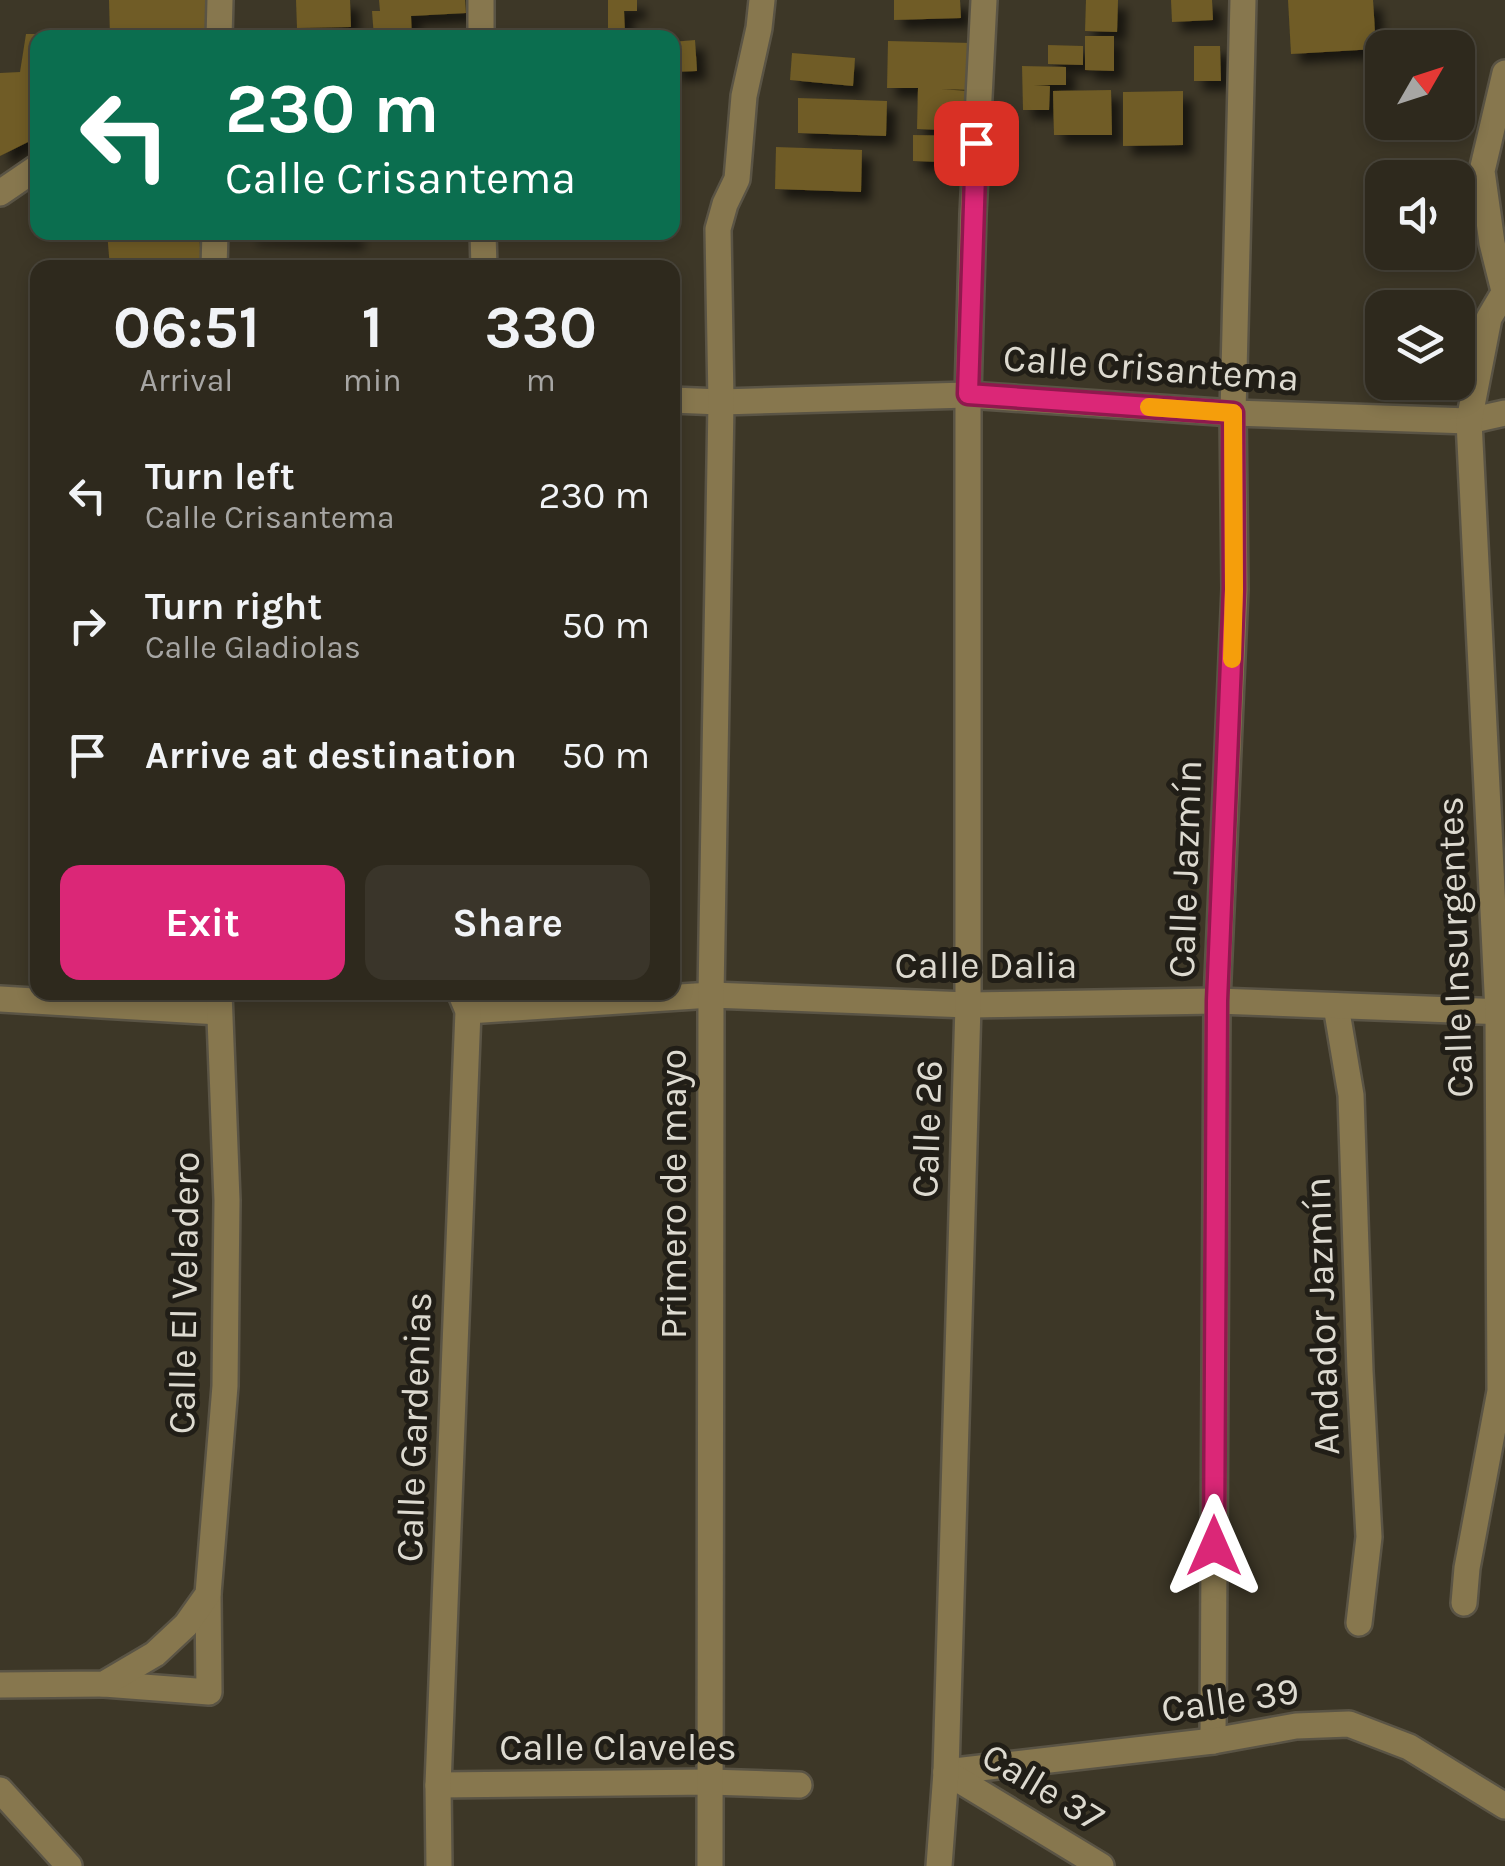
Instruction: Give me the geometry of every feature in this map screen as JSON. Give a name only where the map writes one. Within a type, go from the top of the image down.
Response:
[{"type":"street","points":[[219,30],[220,0]]},
{"type":"street","points":[[481,0],[481,30]]},
{"type":"street","name":"Primero de mayo","points":[[710,1866],[711,995],[721,402],[718,229],[737,179],[744,96],[762,0]]},
{"type":"street","name":"Calle 26","points":[[939,1866],[946,1772],[968,1005],[968,394],[984,0]]},
{"type":"street","name":"Calle Jazmín","points":[[1213,1741],[1217,1001],[1234,589],[1233,413],[1243,0]]},
{"type":"street","points":[[1505,73],[1482,172],[1492,243],[1505,291]]},
{"type":"street","points":[[0,193],[30,173]]},
{"type":"street","name":"Calle Insurgentes","points":[[1464,1603],[1466,1568],[1500,1391],[1501,1012],[1469,421],[1489,318],[1505,291]]},
{"type":"street","name":"Calle Crisantema","points":[[680,400],[968,394],[1233,413],[1469,421],[1505,413]]},
{"type":"street","name":"Calle Dalia","points":[[680,996],[968,1005],[1217,1001],[1501,1012]]},
{"type":"street","points":[[0,998],[30,999]]},
{"type":"street","points":[[110,1000],[219,1002]]},
{"type":"street","name":"Calle Dalia","points":[[464,1002],[535,1000]]},
{"type":"street","name":"Calle El Veladero","points":[[104,1684],[209,1692],[208,1594],[224,1386],[226,1200],[219,1002]]},
{"type":"street","name":"Calle Gardenias","points":[[439,1866],[438,1785],[464,1002]]},
{"type":"street","name":"Andador Jazmín","points":[[1336,1006],[1351,1095],[1369,1538],[1359,1623]]},
{"type":"street","points":[[0,1685],[104,1684],[155,1654],[186,1625],[208,1594]]},
{"type":"street","name":"Calle 39","points":[[946,1772],[1213,1741],[1296,1726],[1349,1724],[1409,1747],[1505,1806]]},
{"type":"street","name":"Calle 37","points":[[946,1772],[1101,1866]]},
{"type":"street","name":"Calle Claveles","points":[[438,1785],[798,1785]]},
{"type":"street","points":[[0,1790],[69,1866]]},
{"type":"building","points":[[109,0],[207,0],[208,30],[110,30]]},
{"type":"building","points":[[296,0],[350,0],[351,27],[297,28]]},
{"type":"building","points":[[379,0],[465,0],[466,13],[411,16],[412,30],[373,30],[372,11],[380,11]]},
{"type":"building","points":[[608,0],[637,0],[637,11],[624,11],[625,30],[608,30]]},
{"type":"building","points":[[894,0],[960,0],[961,18],[894,20]]},
{"type":"building","points":[[1086,0],[1118,0],[1117,32],[1085,31]]},
{"type":"building","points":[[1171,0],[1212,0],[1213,20],[1172,22]]},
{"type":"building","points":[[1288,0],[1373,0],[1375,30],[1365,30],[1365,50],[1291,54]]},
{"type":"building","points":[[26,34],[30,34],[30,141],[0,156],[0,73],[20,72]]},
{"type":"building","points":[[1085,36],[1114,36],[1114,71],[1085,70]]},
{"type":"building","points":[[695,40],[697,71],[680,72],[680,41]]},
{"type":"building","points":[[888,41],[972,43],[972,90],[941,89],[968,91],[967,131],[917,129],[918,88],[887,88]]},
{"type":"building","points":[[1048,45],[1083,46],[1083,65],[1048,64]]},
{"type":"building","points":[[1194,46],[1220,46],[1221,81],[1194,81]]},
{"type":"building","points":[[792,53],[855,58],[853,86],[790,80]]},
{"type":"building","points":[[1022,66],[1066,67],[1066,85],[1034,85],[1050,86],[1049,110],[1023,110]]},
{"type":"building","points":[[1111,90],[1112,135],[1054,135],[1053,91]]},
{"type":"building","points":[[1183,91],[1183,145],[1123,146],[1123,92]]},
{"type":"building","points":[[798,98],[887,101],[886,136],[798,133]]},
{"type":"building","points":[[913,135],[968,136],[968,163],[913,161]]},
{"type":"building","points":[[776,147],[862,150],[861,192],[775,189]]},
{"type":"building","points":[[108,240],[200,240],[201,260],[109,260]]},
{"type":"slow traffic","points":[[1149,407],[1233,413],[1232,659]]},
{"type":"route","points":[[976,143],[968,394],[1233,413],[1234,589],[1217,1001],[1214,1546]]}]
